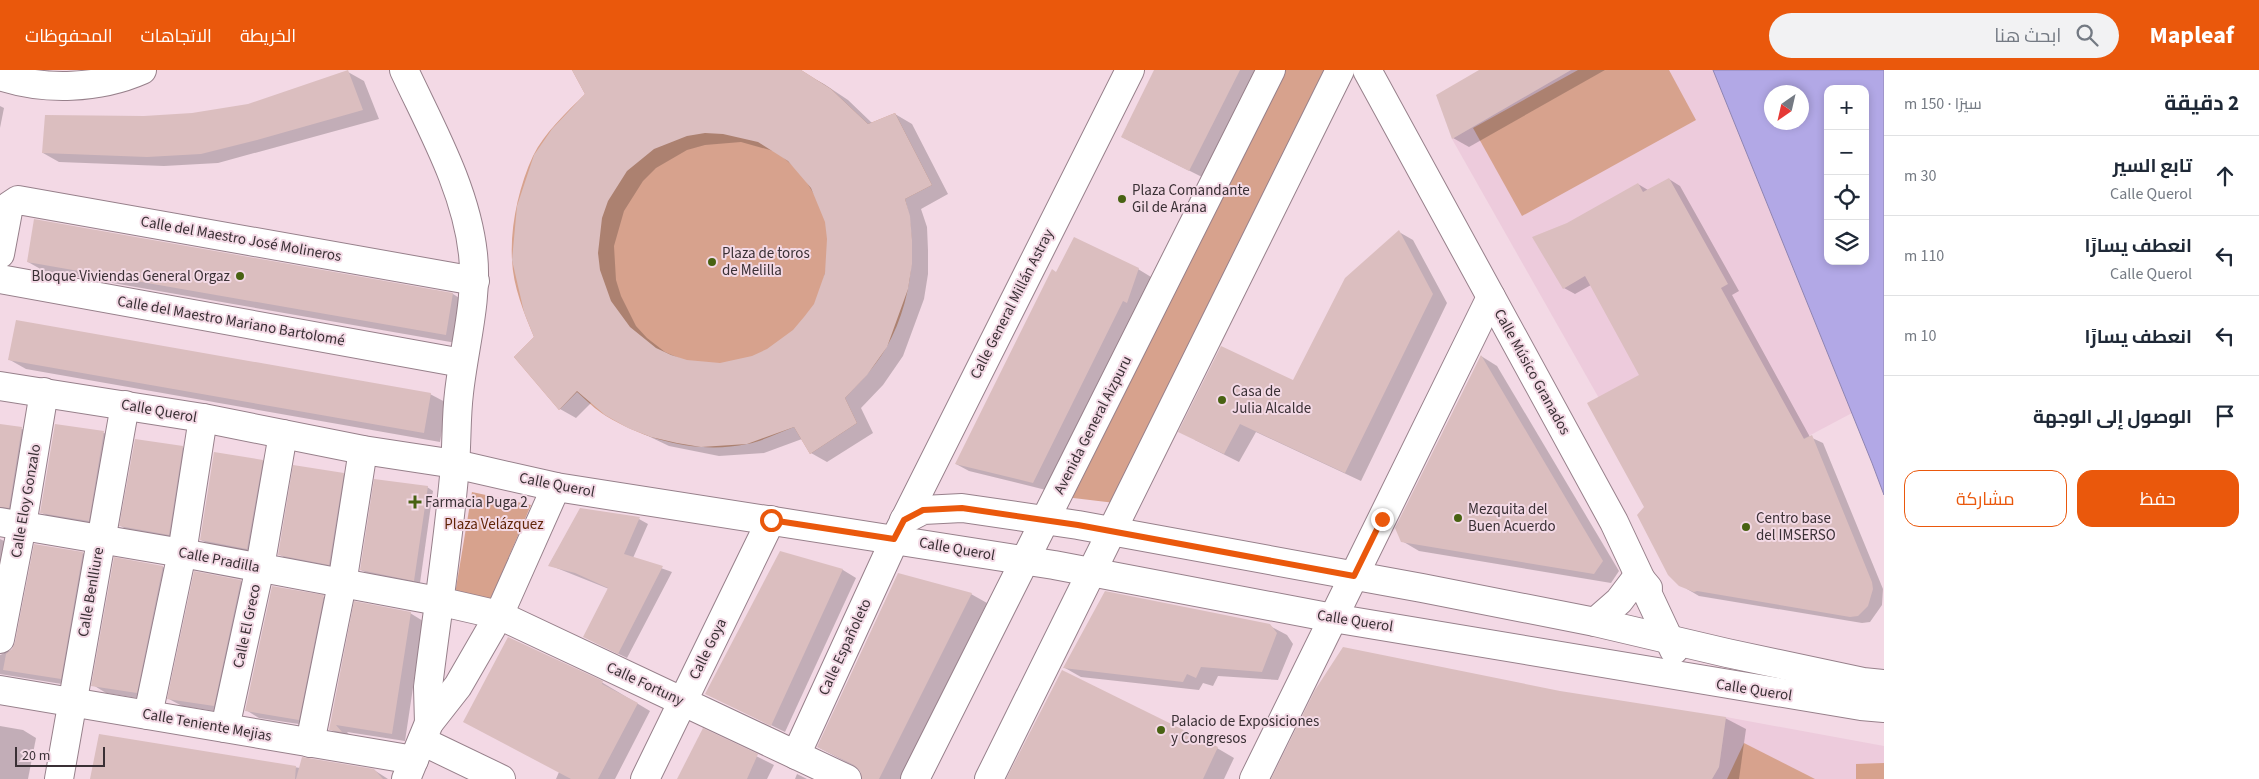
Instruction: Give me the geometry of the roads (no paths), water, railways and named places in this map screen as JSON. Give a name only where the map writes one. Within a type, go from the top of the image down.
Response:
[{"type":"street","points":[[18,76],[75,86],[121,79],[142,70]]},
{"type":"street","points":[[404,70],[444,154],[458,191],[473,253],[475,282],[462,363],[455,424],[455,464],[438,601],[438,694]]},
{"type":"street","name":"Calle General Millán Astray","points":[[900,529],[1130,70]]},
{"type":"street","name":"Avenida General Aizpuru","points":[[915,779],[1271,70]]},
{"type":"street","points":[[989,779],[1340,70]]},
{"type":"street","name":"Calle Músico Granados","points":[[1367,70],[1614,522],[1688,679]]},
{"type":"street","name":"Calle del Maestro José Molineros","points":[[0,254],[9,206],[18,200],[24,200],[475,282]]},
{"type":"street","name":"Calle del Maestro Mariano Bartolomé","points":[[0,280],[462,363]]},
{"type":"street","points":[[1254,779],[1491,297]]},
{"type":"street","name":"Calle Querol","points":[[0,386],[203,418],[363,450],[455,464],[556,487],[771,520],[900,529],[1024,561],[1092,572],[1333,618],[1688,679],[1884,708]]},
{"type":"street","name":"Calle Eloy Gonzalo","points":[[0,639],[11,523],[44,392]]},
{"type":"street","name":"Calle Benlliure","points":[[59,779],[125,405]]},
{"type":"street","points":[[148,715],[182,553],[203,418]]},
{"type":"street","name":"Calle El Greco","points":[[224,728],[260,567],[283,434]]},
{"type":"street","points":[[310,743],[342,584],[363,450]]},
{"type":"street","points":[[418,751],[438,694],[499,616],[556,487]]},
{"type":"street","name":"Calle Querol","points":[[900,529],[923,510],[962,508],[1045,520],[1595,622],[1727,653],[1844,678],[1884,684]]},
{"type":"street","name":"Calle Goya","points":[[645,779],[771,520]]},
{"type":"street","name":"Calle Pradilla","points":[[11,523],[438,601]]},
{"type":"street","name":"Calle Españoleto","points":[[796,755],[900,529]]},
{"type":"street","points":[[1595,622],[1619,601],[1638,576],[1668,612],[1707,647]]},
{"type":"street","name":"Calle Fortuny","points":[[438,601],[499,616],[847,779]]},
{"type":"street","name":"Calle Teniente Mejias","points":[[0,690],[310,743],[418,751],[501,779]]},
{"type":"place","name":"Plaza Comandante Gil de Arana","points":[[1122,199]]},
{"type":"place","name":"Plaza de toros de Melilla","points":[[712,262]]},
{"type":"place","name":"Bloque Viviendas General Orgaz","points":[[240,276]]},
{"type":"place","name":"Casa de Julia Alcalde","points":[[1222,400]]},
{"type":"place","name":"Farmacia Puga 2","points":[[415,502]]},
{"type":"place","name":"Mezquita del Buen Acuerdo","points":[[1458,518]]},
{"type":"place","name":"Centro base del IMSERSO","points":[[1746,527]]},
{"type":"place","name":"Palacio de Exposiciones y Congresos","points":[[1161,730]]},
{"type":"park label","name":"Plaza Velázquez","points":[[494,524]]}]
